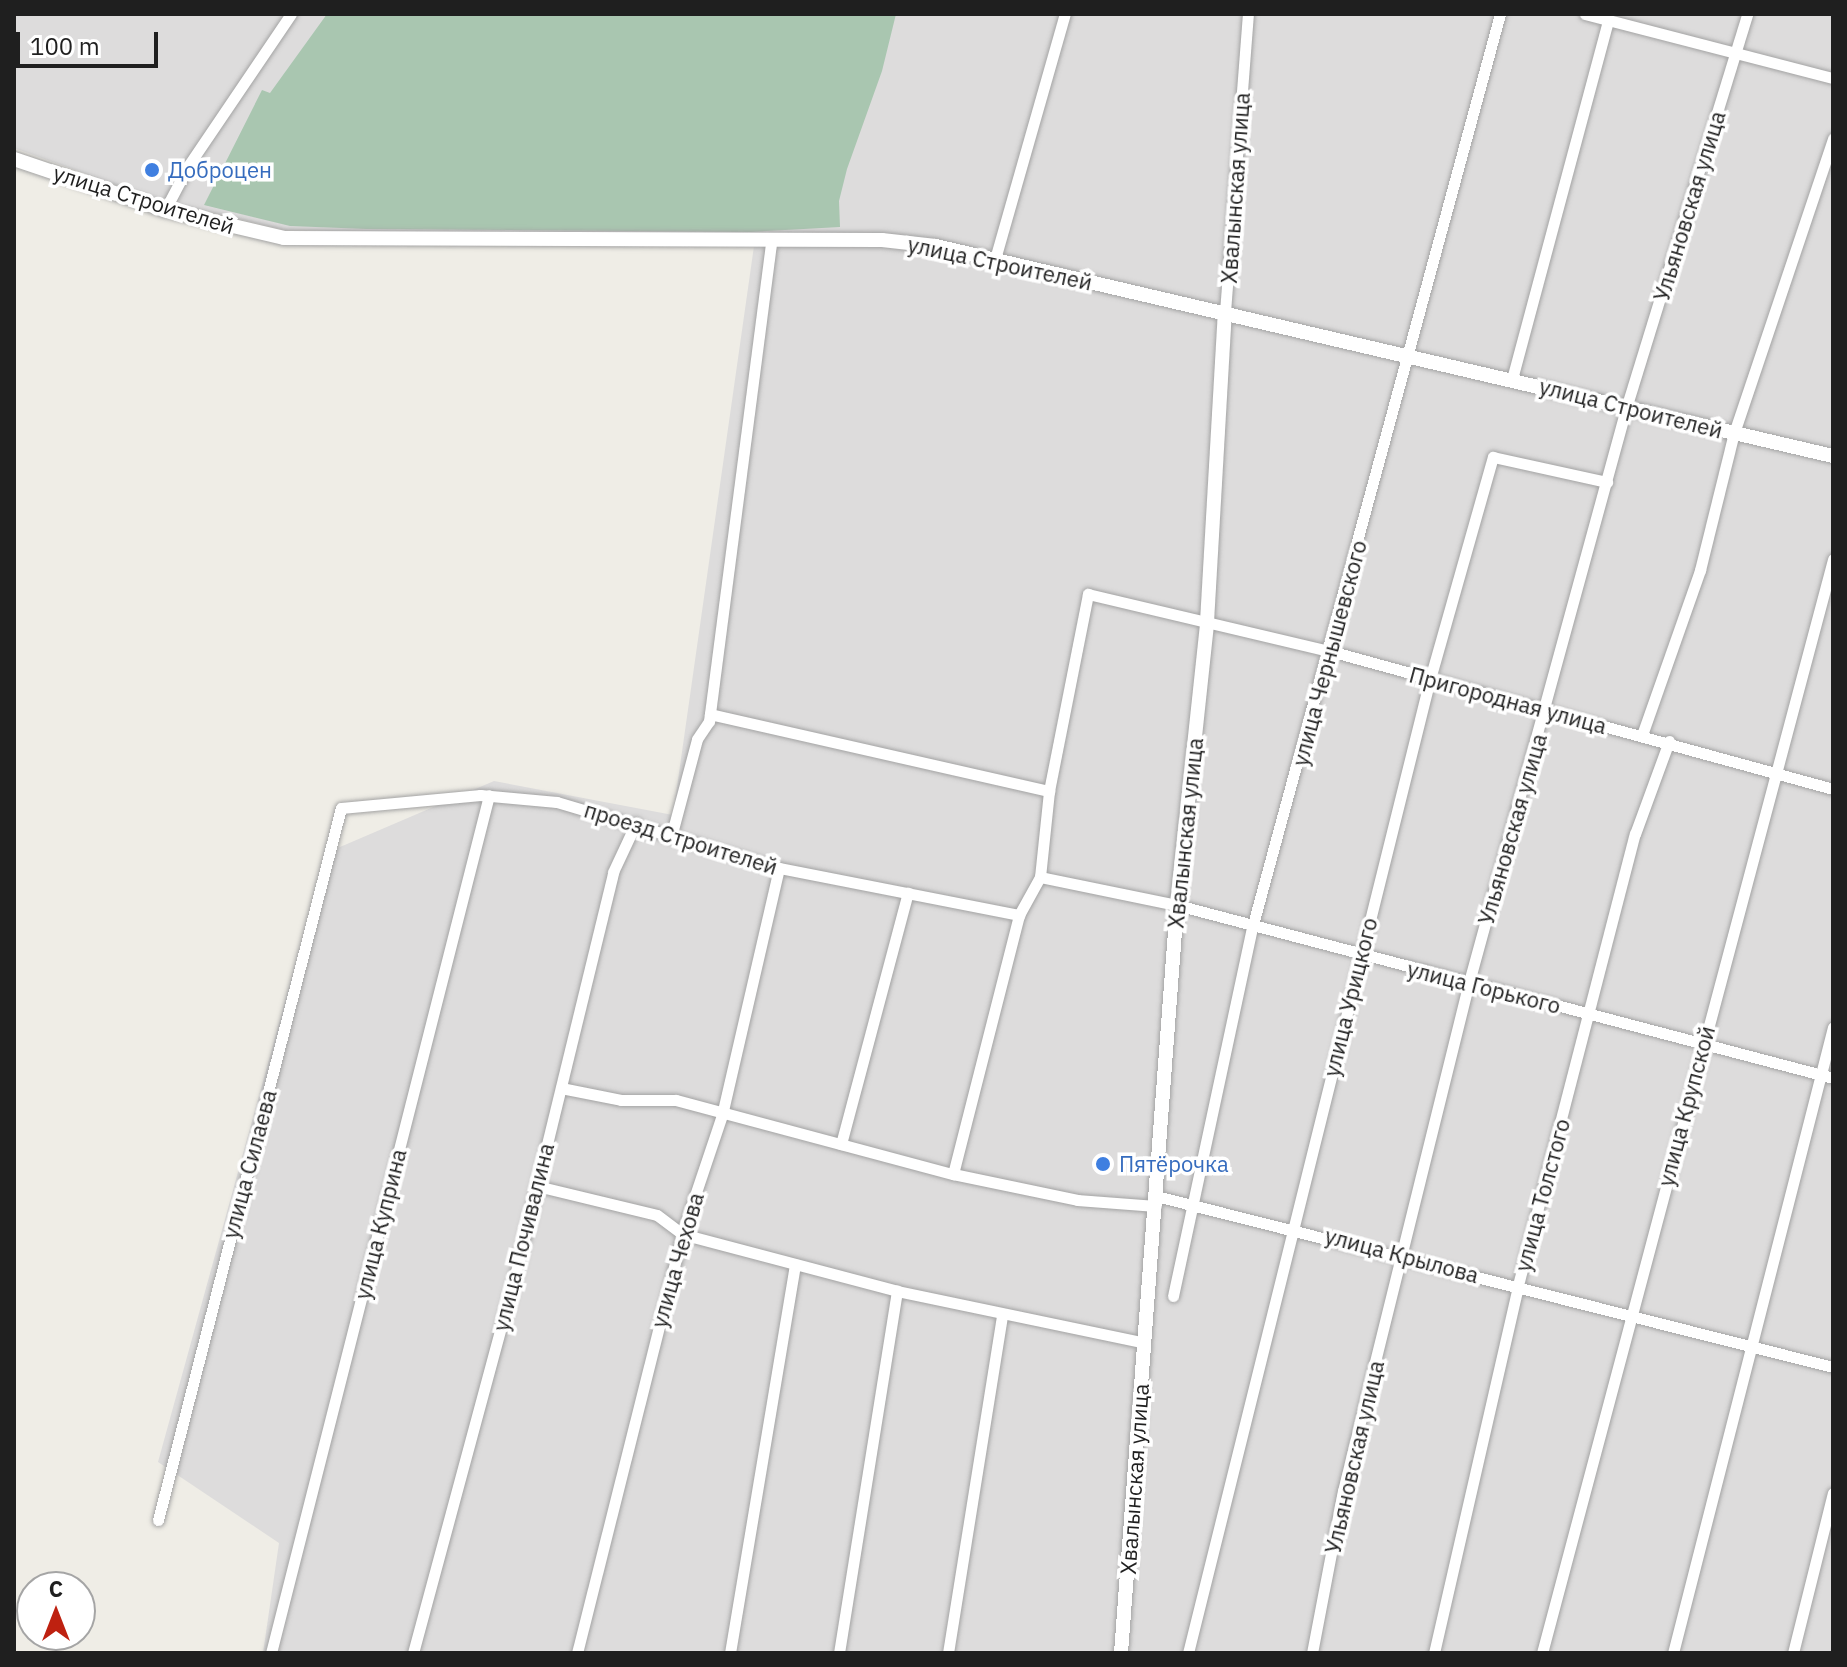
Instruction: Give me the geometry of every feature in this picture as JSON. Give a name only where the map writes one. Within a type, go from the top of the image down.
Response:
[{"type":"street","points":[[165,210],[188,166],[291,14]]},
{"type":"street","points":[[995,259],[1065,14]]},
{"type":"street","name":"Хвалынская улица","points":[[1121,1653],[1177,905],[1207,622],[1225,312],[1248,14]]},
{"type":"street","name":"улица Чернышевского","points":[[1173,1296],[1189,1203],[1252,928],[1411,354],[1500,14]]},
{"type":"street","points":[[1585,14],[1737,50],[1833,78]]},
{"type":"street","name":"Ульяновская улица","points":[[1312,1653],[1343,1491],[1469,982],[1627,405],[1747,14]]},
{"type":"street","points":[[1512,379],[1608,20]]},
{"type":"street","points":[[1642,735],[1700,570],[1734,433],[1833,138]]},
{"type":"street","name":"улица Строителей","points":[[14,159],[165,210],[284,238],[771,243],[882,240],[995,259],[1411,354],[1833,456]]},
{"type":"street","points":[[671,837],[697,739],[710,714],[771,243]]},
{"type":"street","name":"улица Урицкого","points":[[1188,1653],[1430,679],[1493,457],[1607,482]]},
{"type":"street","name":"улица Крупской","points":[[1542,1653],[1774,771],[1833,559]]},
{"type":"street","name":"Пригородная улица","points":[[1049,791],[1088,594],[1330,651],[1545,711],[1669,741],[1833,789]]},
{"type":"street","points":[[710,714],[1049,791],[1040,877],[1019,915],[953,1174]]},
{"type":"street","name":"улица Толстого","points":[[1434,1653],[1518,1285],[1635,834],[1669,741]]},
{"type":"street","name":"проезд Строителей","points":[[341,808],[489,795],[557,802],[779,868],[1019,915]]},
{"type":"street","name":"улица Куприна","points":[[271,1653],[489,795]]},
{"type":"street","name":"улица Силаева","points":[[158,1520],[341,808]]},
{"type":"street","name":"улица Почивалина","points":[[413,1653],[537,1186],[613,872],[636,823]]},
{"type":"street","name":"улица Чехова","points":[[577,1653],[682,1234],[722,1115],[779,868]]},
{"type":"street","name":"улица Горького","points":[[1040,877],[1177,905],[1252,928],[1827,1076]]},
{"type":"street","points":[[841,1144],[908,893]]},
{"type":"street","points":[[1673,1653],[1750,1344],[1827,1076],[1833,1027]]},
{"type":"street","name":"улица Крылова","points":[[561,1088],[621,1100],[676,1100],[722,1115],[953,1174],[1077,1200],[1189,1203],[1295,1227],[1833,1367]]},
{"type":"street","points":[[537,1186],[657,1215],[682,1234],[897,1291],[1002,1317],[1145,1343]]},
{"type":"street","points":[[730,1653],[795,1264]]},
{"type":"street","points":[[839,1653],[897,1291]]},
{"type":"street","points":[[948,1653],[1002,1317]]},
{"type":"street","points":[[1793,1653],[1833,1493]]},
{"type":"shaded area","points":[[14,14],[1833,14],[1833,1653],[263,1653],[279,1543],[158,1462],[326,853],[494,781],[673,815],[755,239],[285,230],[156,199],[14,148]]},
{"type":"green space","points":[[327,14],[896,14],[882,71],[847,169],[839,201],[840,227],[750,232],[367,229],[290,226],[204,205],[262,90],[270,93]]},
{"type":"place","name":"Доброцен","points":[[152,170]]},
{"type":"place","name":"Пятёрочка","points":[[1103,1164]]}]
